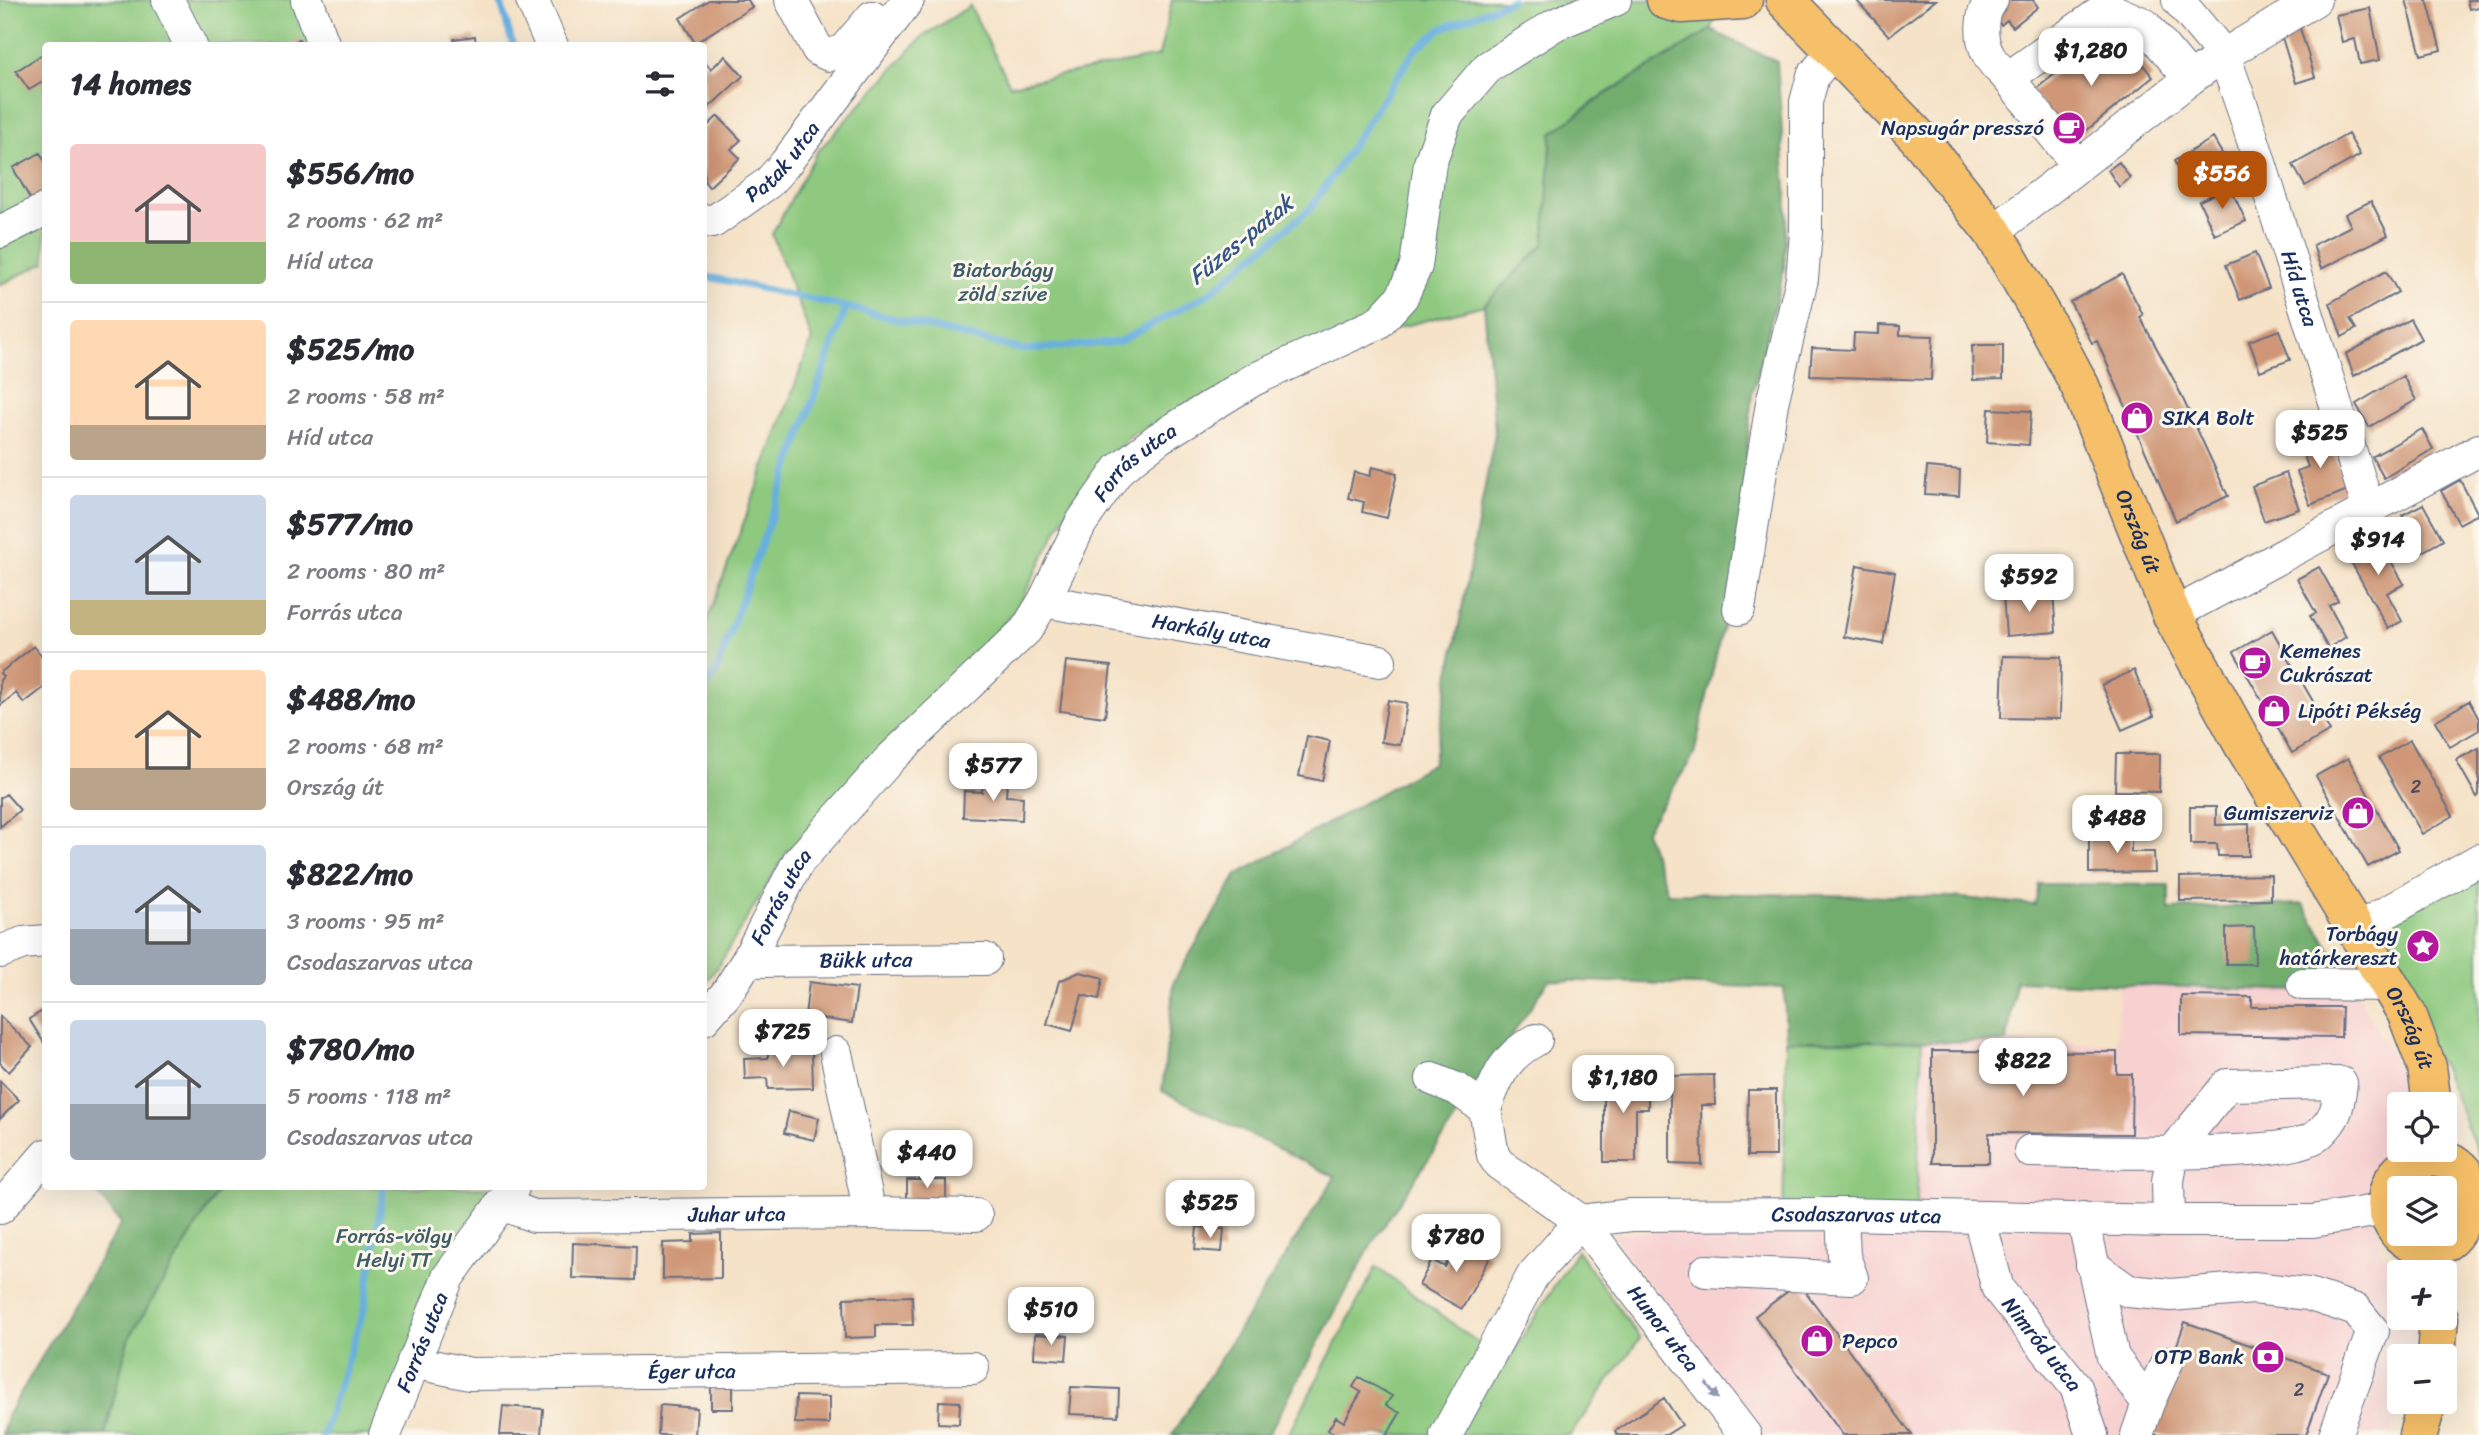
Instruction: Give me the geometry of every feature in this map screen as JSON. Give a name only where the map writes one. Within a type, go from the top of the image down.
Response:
[{"type":"main road","points":[[1666,0],[1682,4],[1743,0]]},
{"type":"main road","name":"Ország út","points":[[1785,0],[1917,136],[1993,232],[2080,386],[2172,615],[2244,744],[2392,985],[2407,1014],[2427,1067],[2430,1092]]},
{"type":"main road","points":[[2396,1176],[2404,1167],[2415,1162]]},
{"type":"main road","points":[[2425,1246],[2430,1247],[2443,1259],[2468,1228],[2474,1214],[2476,1187],[2462,1170],[2450,1162]]},
{"type":"main road","points":[[2418,1435],[2424,1414]]},
{"type":"street","points":[[168,0],[189,42]]},
{"type":"street","points":[[307,0],[323,42]]},
{"type":"street","points":[[531,0],[550,42]]},
{"type":"street","points":[[791,0],[818,50],[829,55],[843,51],[886,0]]},
{"type":"street","name":"Patak utca","points":[[707,221],[713,222],[768,183],[908,0]]},
{"type":"street","name":"Forrás utca","points":[[707,1016],[726,994],[747,961],[798,862],[890,759],[1026,630],[1044,601],[1081,523],[1119,470],[1158,438],[1253,380],[1378,323],[1402,297],[1416,266],[1430,163],[1447,115],[1488,67],[1556,24],[1615,0]]},
{"type":"street","points":[[1992,0],[1987,3],[1981,28],[1988,55],[2078,166]]},
{"type":"street","name":"Híd utca","points":[[2178,0],[2224,55],[2369,510]]},
{"type":"street","points":[[1993,232],[2190,79],[2224,55],[2315,0]]},
{"type":"street","points":[[2008,78],[2103,4],[2144,24],[2190,79]]},
{"type":"street","points":[[1739,609],[1772,402],[1802,279],[1806,232],[1805,102],[1813,76],[1834,51]]},
{"type":"street","points":[[0,232],[42,211]]},
{"type":"street","points":[[2172,615],[2479,450]]},
{"type":"street","name":"Harkály utca","points":[[1044,601],[1380,661]]},
{"type":"street","points":[[2357,929],[2479,860]]},
{"type":"street","points":[[0,951],[23,943],[42,941]]},
{"type":"street","name":"Bükk utca","points":[[747,961],[985,959]]},
{"type":"street","points":[[2302,984],[2392,985]]},
{"type":"street","points":[[1432,1079],[1457,1089],[1485,1109],[1499,1074],[1518,1049],[1536,1040]]},
{"type":"street","points":[[836,1053],[870,1213]]},
{"type":"street","points":[[2030,1151],[2173,1152],[2274,1149],[2316,1137],[2337,1113],[2340,1083],[2227,1085],[2173,1152],[2168,1181],[2169,1221]]},
{"type":"street","name":"Hunor utca","points":[[1485,1109],[1493,1155],[1499,1164],[1581,1221],[1745,1435]]},
{"type":"street","points":[[0,1208],[42,1160]]},
{"type":"street","name":"Forrás utca","points":[[385,1435],[448,1277],[508,1195]]},
{"type":"street","name":"Juhar utca","points":[[508,1195],[534,1216],[870,1213],[976,1215]]},
{"type":"street","points":[[1706,1271],[1852,1278],[1844,1256],[1842,1214]]},
{"type":"street","name":"Csodaszarvas utca","points":[[1581,1221],[1631,1215],[1842,1214],[2169,1221],[2312,1221],[2387,1225]]},
{"type":"street","name":"Nimród utca","points":[[1979,1217],[1998,1289],[2076,1387],[2092,1435]]},
{"type":"street","points":[[2084,1218],[2113,1357],[2148,1403]]},
{"type":"street","points":[[1446,1435],[1533,1275],[1581,1221]]},
{"type":"street","points":[[2092,1265],[2129,1291],[2171,1295],[2253,1288],[2308,1294],[2356,1310],[2373,1331],[2335,1435]]},
{"type":"street","name":"Éger utca","points":[[413,1362],[470,1374],[973,1368]]},
{"type":"street","points":[[2137,1435],[2167,1362]]},
{"type":"shaded area","points":[[2119,983],[2356,993],[2401,1072],[2398,1092],[2387,1092],[2387,1150],[2375,1180],[2380,1251],[2389,1260],[2387,1330],[2415,1330],[2417,1339],[2416,1344],[2387,1344],[2387,1414],[2399,1414],[2391,1435],[1762,1435],[1610,1233],[1916,1227],[1922,1040],[2117,1044]]},
{"type":"green space","points":[[0,0],[300,0],[314,42],[42,42],[42,264],[0,285]]},
{"type":"green space","name":"Biatorbágy zöld szíve","points":[[1172,0],[1722,0],[1711,30],[1603,95],[1552,133],[1544,244],[1484,305],[1310,351],[1131,435],[1073,499],[1017,609],[787,852],[707,981],[707,621],[812,339],[772,234],[817,152],[922,37],[970,6],[1010,85],[1159,56]]},
{"type":"green space","points":[[1711,30],[1777,62],[1787,203],[1784,270],[1752,394],[1738,556],[1694,755],[1645,831],[1668,893],[1952,897],[2035,905],[2039,884],[2169,885],[2169,909],[2303,904],[2356,993],[2016,981],[2007,1042],[1786,1041],[1784,988],[1549,980],[1374,1240],[1268,1435],[1172,1435],[1335,1177],[1162,1091],[1174,981],[1237,875],[1433,763],[1495,433],[1484,305],[1544,244],[1552,133],[1603,96]]},
{"type":"green space","points":[[2479,860],[2479,1156],[2457,1102],[2457,1092],[2453,1092],[2443,1068],[2357,929]]},
{"type":"green space","points":[[1922,1040],[1916,1227],[1783,1229],[1786,1041]]},
{"type":"green space","points":[[94,1190],[218,1190],[128,1340],[105,1435],[2,1435],[7,1416],[121,1223]]},
{"type":"green space","name":"Forrás-völgy Helyi TT","points":[[218,1190],[512,1190],[480,1232],[385,1435],[105,1435],[128,1340]]},
{"type":"green space","points":[[1577,1250],[1640,1338],[1570,1435],[1288,1435],[1376,1267],[1506,1363]]},
{"type":"building","points":[[709,0],[748,0],[752,7],[697,42],[680,18]]},
{"type":"building","points":[[1856,0],[1936,0],[1889,36]]},
{"type":"building","points":[[1997,0],[2033,0],[2038,7],[2013,27],[2007,20],[2001,25],[1988,8]]},
{"type":"building","points":[[2406,0],[2427,0],[2441,50],[2421,55]]},
{"type":"building","points":[[2467,0],[2479,0],[2479,7],[2469,9]]},
{"type":"building","points":[[2370,8],[2380,60],[2360,64],[2355,39],[2342,42],[2336,15]]},
{"type":"building","points":[[2299,25],[2315,77],[2296,83],[2280,31]]},
{"type":"building","points":[[475,36],[476,42],[454,42],[454,39]]},
{"type":"building","points":[[2096,42],[2110,59],[2127,45],[2153,77],[2072,142],[2032,92]]},
{"type":"building","points":[[42,55],[42,82],[29,90],[16,71]]},
{"type":"building","points":[[725,56],[743,76],[707,109],[707,64],[711,69]]},
{"type":"building","points":[[718,116],[741,140],[731,149],[740,158],[709,187],[707,185],[707,126]]},
{"type":"building","points":[[2348,134],[2360,155],[2305,186],[2293,165]]},
{"type":"building","points":[[2213,138],[2224,157],[2185,180],[2174,161]]},
{"type":"building","points":[[40,153],[42,202],[34,206],[13,168]]},
{"type":"building","points":[[2119,162],[2130,178],[2119,187],[2108,170]]},
{"type":"building","points":[[2230,187],[2246,221],[2215,235],[2199,201]]},
{"type":"building","points":[[2371,201],[2388,235],[2321,269],[2313,245],[2351,226],[2345,214]]},
{"type":"building","points":[[2255,253],[2269,288],[2240,300],[2226,265]]},
{"type":"building","points":[[2386,271],[2398,292],[2350,319],[2356,329],[2342,337],[2330,303]]},
{"type":"building","points":[[2122,274],[2143,315],[2140,317],[2176,384],[2228,496],[2176,521],[2097,341],[2092,343],[2070,302]]},
{"type":"building","points":[[2410,319],[2421,339],[2354,376],[2346,354]]},
{"type":"building","points":[[1879,325],[1900,326],[1900,335],[1933,336],[1931,380],[1810,376],[1812,348],[1853,350],[1854,333],[1879,334]]},
{"type":"building","points":[[2279,330],[2290,360],[2260,371],[2249,341]]},
{"type":"building","points":[[1972,345],[2003,345],[2003,379],[1973,380]]},
{"type":"building","points":[[2403,376],[2416,400],[2369,427],[2356,404]]},
{"type":"building","points":[[1989,409],[2031,411],[2029,445],[1987,442]]},
{"type":"building","points":[[2422,429],[2433,449],[2384,478],[2372,457]]},
{"type":"building","points":[[2325,432],[2348,490],[2310,505],[2297,471],[2308,467],[2299,442]]},
{"type":"building","points":[[1372,467],[1397,473],[1387,518],[1362,512],[1364,502],[1348,498],[1354,472],[1370,476]]},
{"type":"building","points":[[1927,467],[1960,470],[1959,496],[1925,494]]},
{"type":"building","points":[[2286,473],[2299,509],[2264,521],[2252,486]]},
{"type":"building","points":[[2460,480],[2478,514],[2459,524],[2441,491]]},
{"type":"building","points":[[2423,504],[2443,540],[2422,552],[2402,515]]},
{"type":"building","points":[[2377,536],[2404,584],[2387,593],[2402,621],[2388,629],[2346,553]]},
{"type":"building","points":[[1857,565],[1895,572],[1883,644],[1844,637]]},
{"type":"building","points":[[2319,567],[2338,601],[2329,606],[2346,637],[2328,648],[2310,616],[2316,613],[2297,579]]},
{"type":"building","points":[[2053,592],[2056,632],[2006,636],[2003,595]]},
{"type":"building","points":[[2272,630],[2330,731],[2292,753],[2234,652]]},
{"type":"building","points":[[34,646],[42,656],[42,689],[24,703],[16,693],[0,706],[0,680],[3,677],[0,673]]},
{"type":"building","points":[[2003,656],[2061,657],[2060,719],[2001,718]]},
{"type":"building","points":[[1066,661],[1111,666],[1105,717],[1060,711]]},
{"type":"building","points":[[2134,670],[2154,716],[2122,730],[2102,685]]},
{"type":"building","points":[[1388,700],[1407,703],[1400,745],[1381,742]]},
{"type":"building","points":[[2469,701],[2479,719],[2479,730],[2450,747],[2435,721]]},
{"type":"building","points":[[1307,736],[1330,741],[1322,781],[1299,776]]},
{"type":"building","points":[[2410,740],[2453,816],[2422,834],[2379,758]]},
{"type":"building","points":[[2479,748],[2479,795],[2477,797],[2456,760]]},
{"type":"building","points":[[2116,754],[2160,754],[2159,792],[2115,791]]},
{"type":"building","name":"Gumiszerviz","points":[[2348,758],[2399,850],[2368,867],[2316,776]]},
{"type":"building","points":[[983,782],[1007,783],[1006,796],[1023,797],[1022,820],[963,817],[964,791],[982,792]]},
{"type":"building","points":[[6,794],[20,810],[0,827],[0,798]]},
{"type":"building","points":[[2190,807],[2216,807],[2216,825],[2249,824],[2249,856],[2218,856],[2217,844],[2190,844]]},
{"type":"building","points":[[2089,833],[2131,833],[2131,852],[2154,852],[2155,872],[2089,873]]},
{"type":"building","points":[[2271,875],[2271,900],[2180,901],[2180,877]]},
{"type":"building","points":[[2254,927],[2255,964],[2226,964],[2226,928]]},
{"type":"building","points":[[1080,972],[1103,978],[1099,999],[1082,995],[1072,1031],[1047,1024],[1059,981]]},
{"type":"building","points":[[809,982],[857,988],[852,1023],[805,1016]]},
{"type":"building","points":[[2181,996],[2252,997],[2252,1007],[2342,1007],[2341,1037],[2181,1035]]},
{"type":"building","points":[[42,1011],[42,1040],[29,1019]]},
{"type":"building","points":[[0,1016],[32,1047],[9,1072],[0,1063]]},
{"type":"building","points":[[812,1048],[813,1088],[768,1089],[767,1078],[745,1079],[744,1059],[768,1058],[768,1049]]},
{"type":"building","points":[[1932,1051],[2117,1052],[2117,1074],[2132,1074],[2131,1134],[1989,1133],[1989,1163],[1932,1163]]},
{"type":"building","points":[[1604,1074],[1648,1074],[1648,1109],[1636,1109],[1636,1162],[1604,1162]]},
{"type":"building","points":[[1714,1075],[1715,1105],[1701,1105],[1702,1165],[1670,1164],[1670,1076]]},
{"type":"building","points":[[0,1081],[19,1100],[0,1119]]},
{"type":"building","points":[[1748,1090],[1776,1090],[1776,1156],[1747,1156]]},
{"type":"building","points":[[789,1111],[819,1118],[814,1140],[784,1133]]},
{"type":"building","points":[[907,1180],[946,1180],[946,1201],[907,1200]]},
{"type":"building","points":[[1197,1227],[1224,1229],[1222,1252],[1195,1250]]},
{"type":"building","points":[[721,1233],[721,1278],[663,1279],[663,1243],[693,1242],[693,1234]]},
{"type":"building","points":[[1460,1239],[1491,1256],[1462,1309],[1419,1285],[1432,1260],[1445,1267]]},
{"type":"building","points":[[573,1243],[636,1246],[635,1280],[572,1278]]},
{"type":"building","points":[[1799,1283],[1912,1435],[1843,1435],[1755,1316]]},
{"type":"building","points":[[912,1296],[913,1325],[876,1325],[876,1337],[845,1338],[844,1298]]},
{"type":"building","points":[[2185,1322],[2328,1373],[2306,1435],[2145,1435]]},
{"type":"building","points":[[1035,1334],[1068,1336],[1066,1360],[1034,1358]]},
{"type":"building","points":[[1359,1377],[1392,1396],[1386,1405],[1400,1413],[1387,1435],[1337,1435],[1328,1430],[1336,1417],[1344,1422],[1361,1392],[1353,1387]]},
{"type":"building","points":[[711,1387],[733,1387],[733,1409],[711,1409]]},
{"type":"building","points":[[1071,1387],[1119,1389],[1118,1416],[1069,1414]]},
{"type":"building","points":[[796,1396],[829,1397],[829,1424],[795,1423]]},
{"type":"building","points":[[1664,1398],[1682,1425],[1666,1435],[1617,1435],[1615,1431]]},
{"type":"building","points":[[939,1401],[960,1402],[959,1424],[938,1423]]},
{"type":"building","points":[[660,1405],[697,1408],[695,1435],[658,1435]]},
{"type":"building","points":[[503,1406],[543,1409],[541,1435],[500,1435]]},
{"type":"waterway","name":"Füzes-patak","points":[[500,0],[512,42]]},
{"type":"waterway","name":"Füzes-patak","points":[[707,277],[1023,350],[1119,342],[1208,294],[1311,208],[1415,50],[1441,29],[1512,0]]},
{"type":"waterway","points":[[707,685],[716,672],[846,307]]},
{"type":"waterway","points":[[323,1435],[364,1309],[383,1190]]},
{"type":"place","name":"Napsugár presszó","points":[[2069,128]]},
{"type":"place","name":"SIKA Bolt","points":[[2137,418]]},
{"type":"place","name":"Kemenes Cukrászat","points":[[2255,663]]},
{"type":"place","name":"Lipóti Pékség","points":[[2274,711]]},
{"type":"place","name":"Gumiszerviz","points":[[2358,813]]},
{"type":"place","name":"Torbágy határkereszt","points":[[2423,946]]},
{"type":"place","name":"Pepco","points":[[1817,1341]]},
{"type":"place","name":"OTP Bank","points":[[2268,1357]]}]
